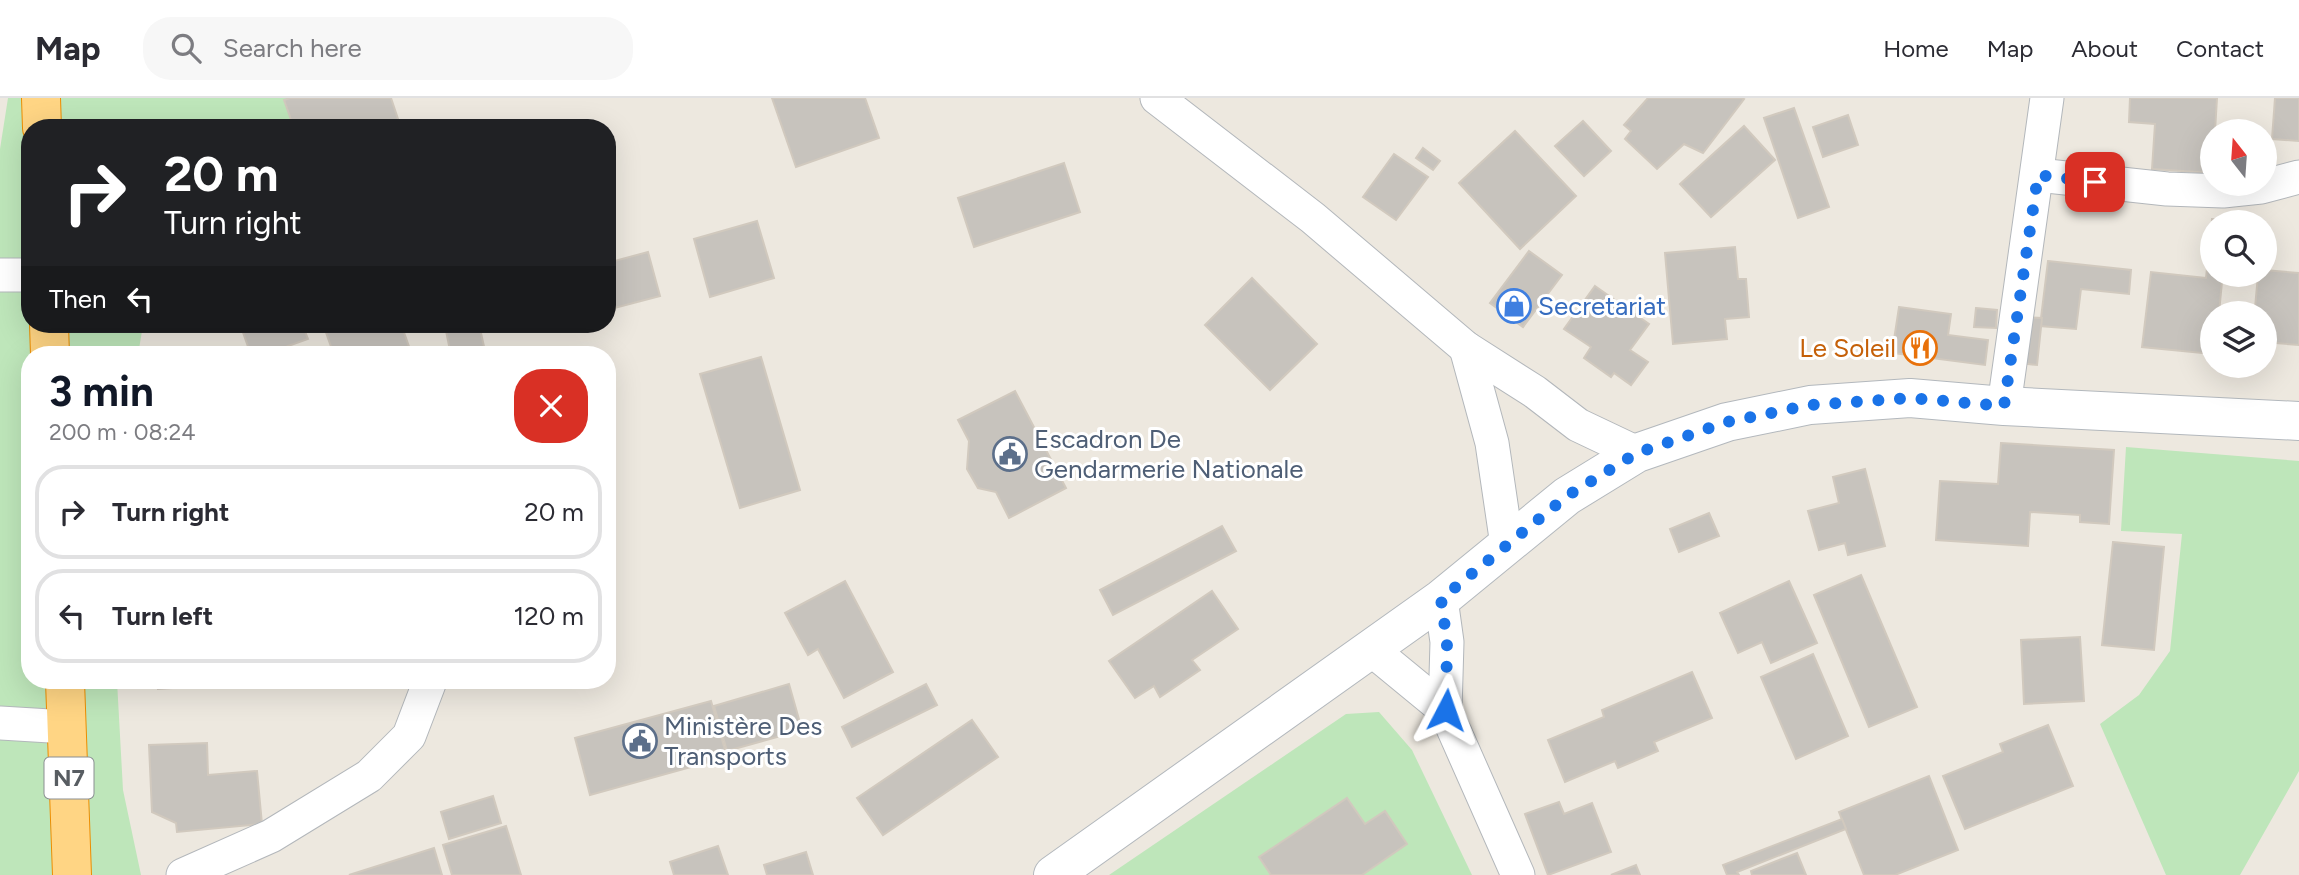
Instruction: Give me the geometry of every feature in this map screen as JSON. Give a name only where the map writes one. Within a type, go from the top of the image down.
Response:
[{"type":"highway","name":"N7","points":[[65,689],[72,875]]},
{"type":"street","points":[[1157,98],[1313,218],[1466,348],[1535,392],[1578,425],[1637,453]]},
{"type":"street","points":[[2004,406],[2047,98]]},
{"type":"street","points":[[2038,175],[2167,189],[2223,191],[2260,187],[2299,177]]},
{"type":"street","points":[[0,275],[21,275]]},
{"type":"street","points":[[1466,348],[1492,443],[1507,545]]},
{"type":"street","points":[[1053,875],[1372,650],[1441,599],[1567,496],[1637,453],[1727,422],[1810,405],[1910,398],[2004,406],[2299,421]]},
{"type":"street","points":[[1441,599],[1447,642],[1446,710],[1518,875]]},
{"type":"street","points":[[1372,650],[1446,710]]},
{"type":"street","points":[[183,875],[271,836],[369,776],[409,736],[427,689]]},
{"type":"street","points":[[0,723],[67,727]]},
{"type":"green space","points":[[8,98],[290,98],[294,119],[21,119],[21,333],[142,333],[140,346],[21,346],[21,689],[117,689],[123,790],[141,875],[0,875],[0,149]]},
{"type":"green space","points":[[2126,447],[2299,461],[2299,771],[2240,875],[2166,875],[2100,724],[2139,695],[2170,651],[2182,534],[2121,531]]},
{"type":"green space","points":[[1379,712],[1412,750],[1472,875],[1109,875],[1346,714]]},
{"type":"building","points":[[391,98],[398,119],[291,119],[284,100]]},
{"type":"building","points":[[772,98],[865,98],[879,138],[796,167]]},
{"type":"building","points":[[1648,98],[1744,99],[1703,153],[1684,144],[1657,169],[1625,139],[1631,131],[1624,125]]},
{"type":"building","points":[[2130,98],[2217,98],[2216,119],[2200,119],[2200,172],[2152,169],[2155,124],[2129,122]]},
{"type":"building","points":[[2275,98],[2299,98],[2299,141],[2277,139],[2277,119],[2273,119]]},
{"type":"building","points":[[1794,108],[1829,207],[1798,218],[1764,118]]},
{"type":"building","points":[[1848,115],[1858,145],[1823,157],[1813,127]]},
{"type":"building","points":[[1583,121],[1611,151],[1584,176],[1555,146]]},
{"type":"building","points":[[1744,126],[1775,160],[1711,217],[1680,184]]},
{"type":"building","points":[[1515,131],[1576,196],[1520,249],[1459,183]]},
{"type":"building","points":[[1423,148],[1440,161],[1433,170],[1416,158]]},
{"type":"building","points":[[1394,154],[1428,177],[1396,220],[1363,197]]},
{"type":"building","points":[[1064,163],[1080,212],[974,247],[958,198]]},
{"type":"building","points":[[757,221],[774,278],[710,297],[694,239]]},
{"type":"building","points":[[1735,247],[1738,279],[1746,279],[1749,317],[1725,319],[1727,339],[1673,344],[1665,253]]},
{"type":"building","points":[[1529,251],[1562,275],[1523,327],[1490,303]]},
{"type":"building","points":[[648,252],[660,296],[616,308],[616,261]]},
{"type":"building","points":[[2048,261],[2131,270],[2129,294],[2081,289],[2076,329],[2040,326]]},
{"type":"building","points":[[2277,271],[2299,273],[2299,345],[2277,343],[2277,301],[2256,301],[2257,287],[2277,287]]},
{"type":"building","points":[[2151,272],[2200,277],[2200,287],[2222,287],[2220,301],[2200,301],[2200,353],[2142,347]]},
{"type":"building","points":[[1252,278],[1317,344],[1270,390],[1205,325]]},
{"type":"building","points":[[1595,286],[1649,324],[1630,350],[1648,362],[1631,385],[1614,373],[1611,377],[1584,358],[1591,347],[1564,329]]},
{"type":"building","points":[[1899,307],[1951,314],[1948,335],[1988,340],[1985,365],[1892,353]]},
{"type":"building","points":[[1976,308],[1997,310],[1996,328],[1974,327]]},
{"type":"building","points":[[2024,317],[2042,318],[2037,365],[2020,363]]},
{"type":"building","points":[[243,333],[306,333],[308,339],[288,346],[248,346]]},
{"type":"building","points":[[326,333],[404,333],[409,346],[331,346]]},
{"type":"building","points":[[446,333],[481,333],[484,346],[449,346]]},
{"type":"building","points":[[761,357],[800,490],[740,508],[700,374]]},
{"type":"building","points":[[1015,391],[1066,488],[1009,518],[996,492],[978,488],[967,469],[969,441],[958,420]]},
{"type":"building","points":[[2001,443],[2114,450],[2109,524],[2080,522],[2080,515],[2030,512],[2028,546],[1936,540],[1940,481],[1998,484]]},
{"type":"building","points":[[1865,469],[1885,546],[1848,555],[1845,543],[1819,550],[1808,511],[1839,503],[1833,477]]},
{"type":"building","points":[[1709,513],[1719,536],[1679,552],[1670,529]]},
{"type":"building","points":[[1222,526],[1236,551],[1113,615],[1100,590]]},
{"type":"building","points":[[2113,542],[2164,547],[2154,650],[2102,645]]},
{"type":"building","points":[[1861,575],[1917,707],[1869,727],[1814,595]]},
{"type":"building","points":[[845,581],[893,672],[844,698],[818,649],[808,655],[785,613]]},
{"type":"building","points":[[1789,581],[1817,643],[1771,663],[1762,642],[1738,653],[1720,613]]},
{"type":"building","points":[[1212,591],[1238,629],[1192,660],[1200,670],[1160,697],[1154,686],[1135,698],[1109,661]]},
{"type":"building","points":[[2080,637],[2084,701],[2024,704],[2021,640]]},
{"type":"building","points":[[1813,654],[1848,736],[1796,759],[1761,677]]},
{"type":"building","points":[[1692,672],[1712,718],[1654,742],[1658,751],[1618,768],[1615,761],[1565,782],[1548,740],[1604,717],[1602,710]]},
{"type":"building","points":[[789,684],[802,730],[727,751],[714,706]]},
{"type":"building","points":[[926,684],[937,705],[852,747],[842,727]]},
{"type":"building","points":[[711,701],[727,757],[590,795],[575,738]]},
{"type":"building","points":[[972,720],[998,757],[883,835],[857,798]]},
{"type":"building","points":[[2048,725],[2073,786],[1965,829],[1943,776],[2003,752],[2000,744]]},
{"type":"building","points":[[207,743],[208,775],[257,771],[262,824],[177,832],[176,823],[152,812],[149,745]]},
{"type":"building","points":[[1929,776],[1958,850],[1895,875],[1864,875],[1839,812]]},
{"type":"building","points":[[493,796],[501,823],[449,839],[441,812]]},
{"type":"building","points":[[1347,798],[1365,824],[1385,811],[1407,844],[1362,875],[1271,875],[1259,857]]},
{"type":"building","points":[[1559,802],[1564,814],[1592,803],[1611,852],[1548,875],[1525,814]]},
{"type":"building","points":[[1842,819],[1846,829],[1737,872],[1739,875],[1727,875],[1723,865]]},
{"type":"building","points":[[506,826],[521,875],[452,875],[443,845]]},
{"type":"building","points":[[718,846],[728,875],[674,875],[670,862]]},
{"type":"building","points":[[434,848],[442,875],[349,875]]},
{"type":"building","points":[[806,852],[813,875],[767,875],[764,865]]},
{"type":"building","points":[[1797,853],[1806,875],[1752,875],[1751,871]]},
{"type":"building","points":[[1636,865],[1640,875],[1611,875]]},
{"type":"place","name":"Secretariat","points":[[1514,306]]},
{"type":"place","name":"Le Soleil","points":[[1920,348]]},
{"type":"place","name":"Escadron De Gendarmerie Nationale","points":[[1010,454]]},
{"type":"place","name":"Ministère Des Transports","points":[[640,741]]},
{"type":"route","points":[[1446,710],[1447,642],[1441,599],[1567,496],[1637,453],[1727,422],[1810,405],[1910,398],[2004,406],[2038,175],[2095,182]]}]
